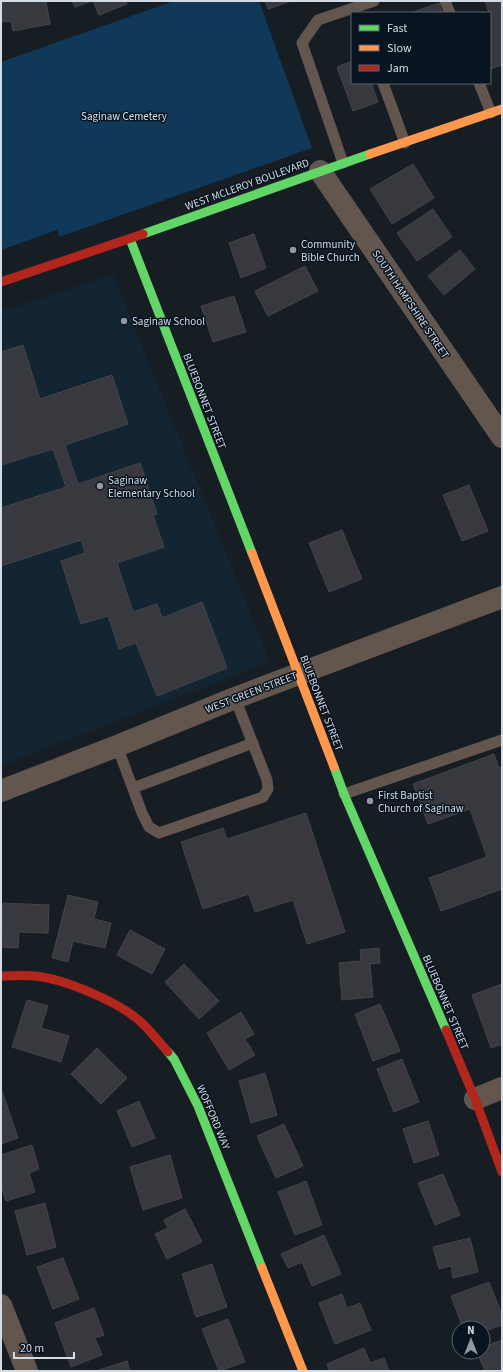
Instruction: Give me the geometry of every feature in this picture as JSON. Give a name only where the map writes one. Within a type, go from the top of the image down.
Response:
[{"type":"street","name":"WEST MCLEROY BOULEVARD","points":[[1,282],[130,239],[320,171],[497,111]]},
{"type":"street","name":"SOUTH HAMPSHIRE STREET","points":[[320,171],[502,437]]},
{"type":"street","name":"BLUEBONNET STREET","points":[[130,239],[344,794],[475,1099],[502,1172]]},
{"type":"street","name":"WEST GREEN STREET","points":[[1,791],[235,698],[502,596]]},
{"type":"street","name":"WOFFORD WAY","points":[[1,976],[35,976],[64,983],[110,1002],[128,1012],[143,1024],[174,1059],[198,1106],[303,1371]]},
{"type":"street","points":[[475,1099],[502,1088]]},
{"type":"street","points":[[1,1306],[27,1371]]},
{"type":"lane","points":[[343,163],[302,43],[318,20],[357,10],[374,1]]},
{"type":"lane","points":[[445,1],[450,12]]},
{"type":"lane","points":[[383,84],[405,143]]},
{"type":"lane","points":[[480,84],[497,111]]},
{"type":"lane","points":[[117,746],[142,813],[149,827],[159,833],[263,798],[268,789],[267,780],[235,698]]},
{"type":"lane","points":[[344,794],[502,740]]},
{"type":"lane","points":[[133,788],[253,743]]},
{"type":"shaded area","name":"Saginaw Elementary School","points":[[113,274],[270,662],[1,766],[1,311]]},
{"type":"green space","name":"Saginaw Cemetery","points":[[174,1],[259,1],[312,148],[59,237],[57,230],[1,250],[1,62]]},
{"type":"building","points":[[1,1],[46,1],[50,24],[13,31],[11,21],[1,22]]},
{"type":"building","points":[[72,1],[92,1],[75,7]]},
{"type":"building","points":[[93,1],[126,1],[127,4],[99,15]]},
{"type":"building","points":[[265,1],[291,1],[268,9]]},
{"type":"building","points":[[485,1],[502,1],[502,65],[491,69],[492,21],[491,12],[489,12]]},
{"type":"building","points":[[439,3],[442,12],[414,12]]},
{"type":"building","points":[[351,61],[351,84],[371,84],[378,102],[353,111],[337,67]]},
{"type":"building","points":[[413,164],[434,198],[392,224],[370,189]]},
{"type":"building","points":[[433,209],[452,237],[417,261],[397,233]]},
{"type":"building","points":[[254,234],[266,268],[241,278],[229,243]]},
{"type":"building","points":[[460,250],[475,269],[444,295],[428,276]]},
{"type":"building","points":[[305,266],[318,291],[268,316],[255,291]]},
{"type":"building","points":[[234,296],[246,332],[213,342],[201,306]]},
{"type":"building","points":[[23,345],[40,399],[112,375],[128,424],[65,445],[78,484],[140,463],[157,514],[153,515],[164,547],[117,563],[133,612],[157,604],[162,618],[202,602],[227,668],[157,696],[136,643],[119,649],[108,616],[81,624],[61,561],[85,553],[81,540],[1,566],[1,508],[66,487],[53,449],[1,465],[1,352]]},
{"type":"building","points":[[469,485],[488,531],[462,541],[443,495]]},
{"type":"building","points":[[342,530],[362,579],[329,592],[309,543]]},
{"type":"building","points":[[494,754],[499,768],[502,767],[502,889],[441,911],[429,878],[487,857],[470,809],[428,824],[413,784]]},
{"type":"building","points":[[306,813],[345,932],[307,944],[293,900],[255,912],[249,894],[203,909],[181,842],[223,828],[227,839]]},
{"type":"building","points":[[68,895],[98,902],[94,919],[111,923],[105,948],[73,941],[68,962],[52,958]]},
{"type":"building","points":[[3,903],[49,905],[48,933],[19,932],[18,948],[1,947]]},
{"type":"building","points":[[130,930],[165,949],[152,974],[117,955]]},
{"type":"building","points":[[379,948],[380,963],[370,964],[373,997],[342,1000],[339,963],[361,961],[360,950]]},
{"type":"building","points":[[184,964],[219,1001],[199,1019],[165,982]]},
{"type":"building","points":[[502,984],[502,1044],[491,1048],[472,995]]},
{"type":"building","points":[[27,1000],[48,1006],[41,1028],[69,1036],[61,1062],[12,1047]]},
{"type":"building","points":[[380,1004],[400,1051],[373,1061],[355,1014]]},
{"type":"building","points":[[241,1012],[254,1034],[245,1039],[255,1055],[229,1070],[207,1033]]},
{"type":"building","points":[[97,1048],[127,1078],[101,1104],[71,1074]]},
{"type":"building","points":[[402,1059],[419,1102],[394,1112],[377,1069]]},
{"type":"building","points":[[265,1073],[277,1115],[251,1123],[239,1081]]},
{"type":"building","points":[[1,1088],[18,1138],[1,1144]]},
{"type":"building","points":[[139,1101],[155,1138],[132,1147],[117,1111]]},
{"type":"building","points":[[428,1121],[439,1155],[414,1163],[403,1129]]},
{"type":"building","points":[[284,1124],[303,1166],[276,1178],[257,1136]]},
{"type":"building","points":[[32,1145],[39,1169],[29,1173],[35,1192],[6,1201],[1,1186],[1,1155]]},
{"type":"building","points":[[170,1155],[182,1198],[143,1210],[130,1167]]},
{"type":"building","points":[[443,1174],[460,1215],[435,1225],[418,1183]]},
{"type":"building","points":[[306,1181],[322,1225],[295,1235],[278,1192]]},
{"type":"building","points":[[45,1203],[56,1247],[27,1255],[15,1211]]},
{"type":"building","points":[[185,1209],[202,1242],[167,1259],[155,1234],[168,1228],[164,1220]]},
{"type":"building","points":[[324,1235],[341,1274],[312,1286],[302,1262],[288,1268],[281,1254]]},
{"type":"building","points":[[470,1238],[478,1272],[453,1278],[451,1266],[439,1269],[433,1247]]},
{"type":"building","points":[[63,1258],[79,1299],[53,1309],[37,1267]]},
{"type":"building","points":[[212,1264],[227,1307],[196,1317],[182,1274]]},
{"type":"building","points":[[489,1282],[502,1315],[502,1325],[491,1329],[491,1320],[460,1320],[451,1296]]},
{"type":"building","points":[[342,1294],[347,1308],[360,1303],[371,1330],[335,1344],[319,1303]]},
{"type":"building","points":[[94,1308],[104,1335],[95,1338],[102,1355],[71,1367],[55,1323]]},
{"type":"building","points":[[228,1319],[245,1362],[219,1371],[202,1329]]},
{"type":"building","points":[[502,1340],[502,1371],[485,1371],[480,1360],[491,1360],[491,1344]]},
{"type":"building","points":[[364,1348],[370,1363],[384,1358],[389,1371],[329,1371],[327,1364]]},
{"type":"building","points":[[127,1361],[130,1371],[96,1371]]},
{"type":"traffic: fast","points":[[143,234],[370,154]]},
{"type":"traffic: fast","points":[[130,239],[252,553]]},
{"type":"traffic: fast","points":[[334,767],[344,794],[446,1030]]},
{"type":"traffic: fast","points":[[168,1052],[174,1059],[198,1106],[262,1268]]},
{"type":"traffic: slow","points":[[370,154],[502,109]]},
{"type":"traffic: slow","points":[[252,553],[334,767]]},
{"type":"traffic: slow","points":[[262,1268],[303,1371]]},
{"type":"traffic: jam","points":[[1,282],[143,234]]},
{"type":"traffic: jam","points":[[1,976],[35,976],[47,978],[77,987],[108,1000],[134,1016],[168,1052]]},
{"type":"traffic: jam","points":[[446,1030],[475,1099],[502,1172]]},
{"type":"place","name":"Community Bible Church","points":[[293,250]]},
{"type":"place","name":"Saginaw School","points":[[124,321]]},
{"type":"place","name":"Saginaw Elementary School","points":[[100,486]]},
{"type":"place","name":"First Baptist Church of Saginaw","points":[[370,801]]}]
